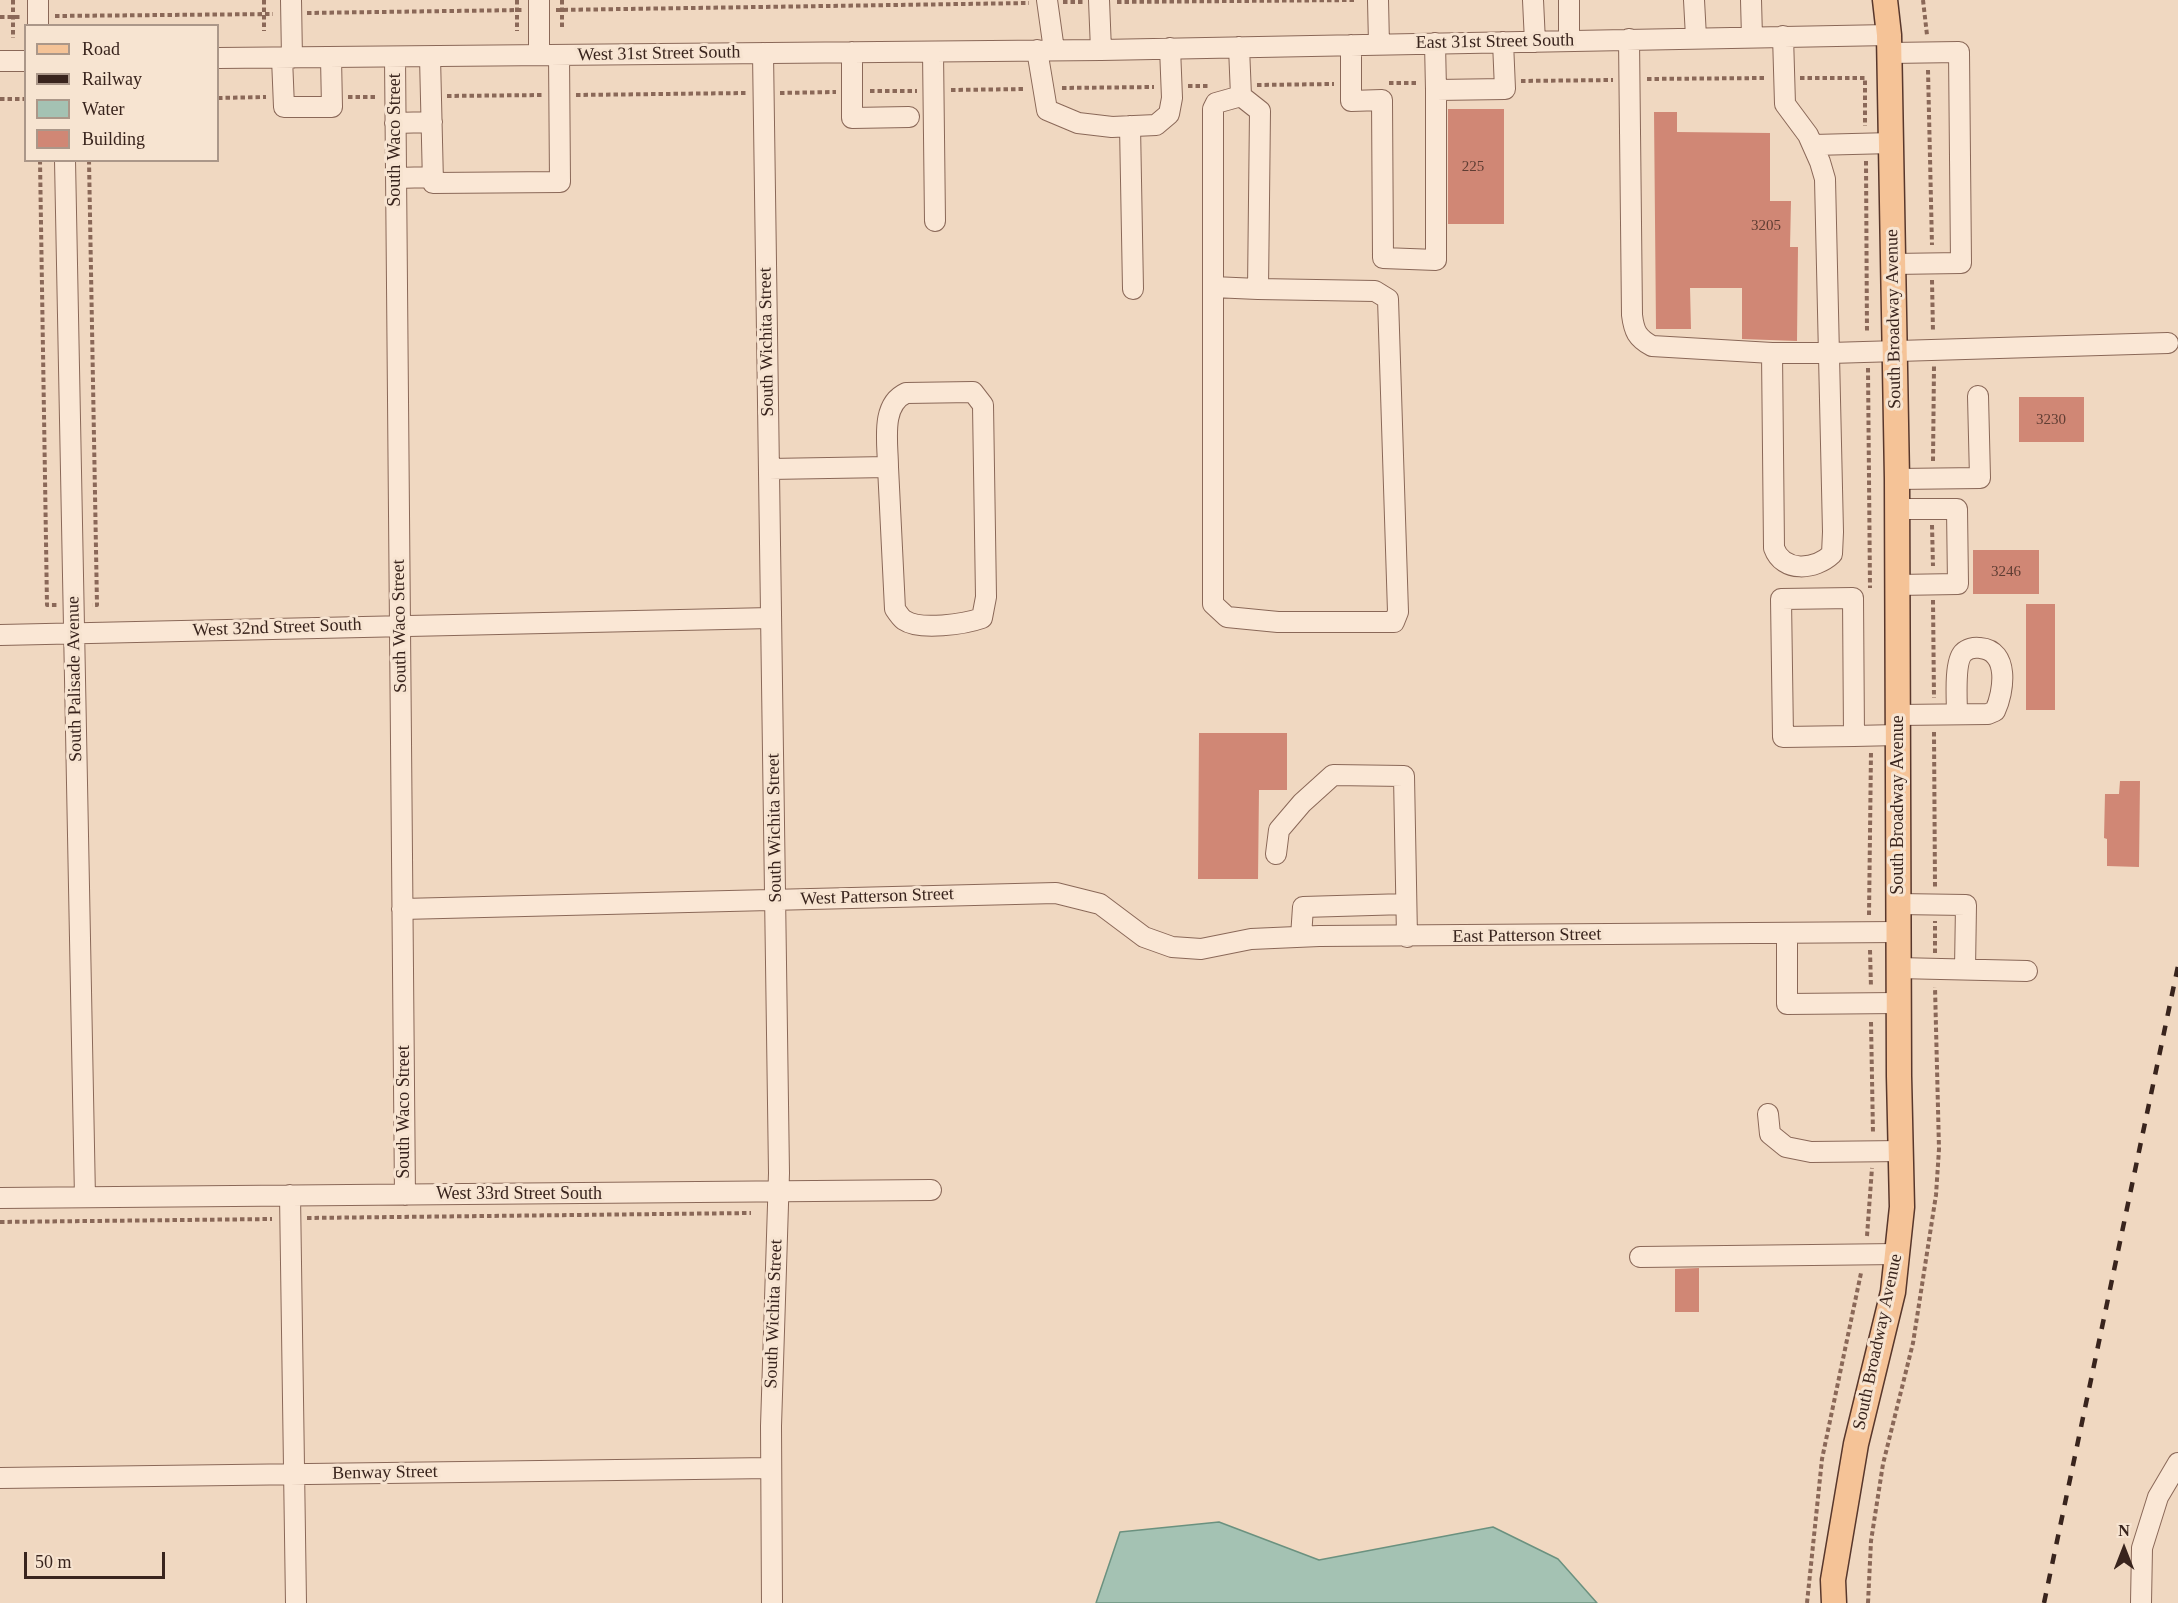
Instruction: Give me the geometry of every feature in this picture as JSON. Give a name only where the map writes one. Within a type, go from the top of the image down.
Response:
[{"type":"main road","name":"South Broadway Avenue","points":[[1834,1603],[1833,1580],[1856,1444],[1893,1292],[1898,1254],[1902,1150],[1898,1003],[1897,479],[1890,44],[1885,0]]},
{"type":"street","points":[[1378,0],[1379,44]]},
{"type":"street","points":[[1533,0],[1535,42]]},
{"type":"street","points":[[1569,0],[1569,41]]},
{"type":"street","points":[[1694,0],[1696,37]]},
{"type":"street","points":[[1750,0],[1752,37]]},
{"type":"street","points":[[1047,1],[1045,50],[1047,110],[1078,123],[1156,125],[1169,114],[1172,98],[1170,48]]},
{"type":"street","points":[[1099,1],[1101,50]]},
{"type":"street","points":[[430,57],[433,183],[560,182],[549,55],[539,5]]},
{"type":"street","points":[[291,7],[284,107],[332,107],[331,58]]},
{"type":"street","points":[[1772,353],[1774,548],[1777,558],[1787,565],[1800,566],[1824,562],[1832,554],[1825,179],[1813,145],[1785,104],[1783,36]]},
{"type":"street","name":"East 31st Street South","points":[[1101,50],[1783,36],[1890,44],[1927,52],[1959,52],[1961,263],[1932,263]]},
{"type":"street","points":[[1629,39],[1634,330],[1640,339],[1660,348],[1772,353],[1868,353],[2168,343]]},
{"type":"street","points":[[1436,90],[1505,89],[1503,42]]},
{"type":"street","points":[[1350,45],[1351,101],[1382,100],[1383,258],[1436,260],[1435,44]]},
{"type":"street","points":[[1239,47],[1241,96],[1260,111],[1258,289]]},
{"type":"street","name":"West 31st Street South","points":[[219,58],[1101,50]]},
{"type":"street","points":[[852,52],[852,118],[909,117]]},
{"type":"street","points":[[933,52],[935,221]]},
{"type":"street","name":"South Wichita Street","points":[[763,53],[776,900],[778,1192],[771,1468],[772,1603]]},
{"type":"street","name":"South Waco Street","points":[[395,57],[405,1195]]},
{"type":"street","points":[[0,61],[24,60]]},
{"type":"street","points":[[1213,287],[1375,291],[1388,299],[1398,612],[1394,622],[1278,622],[1247,619],[1227,617],[1213,604],[1213,287],[1213,109],[1216,103],[1241,96]]},
{"type":"street","points":[[395,123],[432,122]]},
{"type":"street","points":[[1130,126],[1133,289]]},
{"type":"street","points":[[1813,145],[1892,143]]},
{"type":"street","name":"South Palisade Avenue","points":[[65,162],[85,1197]]},
{"type":"street","points":[[396,178],[433,177]]},
{"type":"street","points":[[1893,264],[1932,263]]},
{"type":"street","points":[[962,390],[973,392],[979,398],[983,405],[986,597],[982,618],[969,623],[920,624],[904,621],[895,609],[888,467],[888,420],[894,402],[900,396],[906,393],[962,390]]},
{"type":"street","points":[[1897,479],[1980,478],[1978,396]]},
{"type":"street","points":[[769,470],[888,467]]},
{"type":"street","points":[[1897,509],[1958,509],[1958,584],[1897,585]]},
{"type":"street","points":[[1863,736],[1853,598],[1781,599],[1783,737],[1863,736],[1934,715],[1957,714]]},
{"type":"street","name":"West 32nd Street South","points":[[0,634],[771,618]]},
{"type":"street","points":[[1276,854],[1280,830],[1302,803],[1333,775],[1404,776],[1407,937]]},
{"type":"street","name":"West Patterson Street","points":[[402,909],[1056,893],[1100,904],[1158,944]]},
{"type":"street","points":[[1898,903],[1966,905],[1965,969]]},
{"type":"street","points":[[1301,937],[1303,907],[1406,904]]},
{"type":"street","name":"East Patterson Street","points":[[1158,944],[1200,949],[1251,939],[1301,937],[1898,932]]},
{"type":"street","points":[[1787,933],[1787,1004],[1898,1003]]},
{"type":"street","points":[[1898,968],[2026,971]]},
{"type":"street","points":[[1768,1114],[1770,1134],[1786,1147],[1811,1152],[1902,1150]]},
{"type":"street","name":"West 33rd Street South","points":[[0,1198],[931,1191]]},
{"type":"street","points":[[290,1196],[296,1603]]},
{"type":"street","points":[[1640,1257],[1898,1254]]},
{"type":"street","points":[[2141,1603],[2142,1548],[2158,1497],[2178,1463]]},
{"type":"street","name":"Benway Street","points":[[0,1478],[771,1468]]},
{"type":"path","points":[[13,0],[13,38]]},
{"type":"path","points":[[264,0],[264,31]]},
{"type":"path","points":[[517,0],[517,31]]},
{"type":"path","points":[[562,0],[562,27]]},
{"type":"path","points":[[0,17],[38,14],[264,14],[291,7],[517,10],[539,5],[562,10],[1047,1],[1354,0]]},
{"type":"path","points":[[1923,0],[1927,52],[1932,263],[1933,478]]},
{"type":"path","points":[[1865,78],[1870,595]]},
{"type":"path","points":[[0,99],[24,99]]},
{"type":"path","points":[[1868,1603],[1871,1541],[1883,1464],[1913,1343],[1936,1195],[1939,1149],[1936,1116],[1938,1053],[1934,1034],[1932,509]]},
{"type":"path","points":[[1807,1603],[1822,1459],[1855,1307],[1870,1214],[1873,1151],[1870,932],[1863,736]]},
{"type":"path","points":[[0,1222],[751,1213]]},
{"type":"water","points":[[1219,1522],[1319,1560],[1493,1527],[1558,1559],[1597,1603],[1096,1603],[1120,1532]]},
{"type":"building","points":[[1448,109],[1504,109],[1504,224],[1448,224]]},
{"type":"building","points":[[1654,112],[1677,112],[1677,132],[1770,133],[1770,201],[1791,201],[1790,247],[1798,247],[1797,341],[1742,339],[1742,288],[1690,288],[1691,329],[1656,329]]},
{"type":"building","points":[[2019,397],[2084,397],[2084,442],[2019,442]]},
{"type":"building","points":[[1973,550],[2039,550],[2039,594],[1973,594]]},
{"type":"building","points":[[2026,604],[2055,604],[2055,710],[2026,710]]},
{"type":"building","points":[[1199,733],[1287,733],[1287,790],[1259,790],[1258,879],[1198,879]]},
{"type":"building","points":[[2120,781],[2140,781],[2139,867],[2107,866],[2107,839],[2104,838],[2105,794],[2119,794]]},
{"type":"building","points":[[1699,1268],[1699,1312],[1675,1312],[1675,1269]]},
{"type":"railway","points":[[2044,1603],[2178,966]]}]
